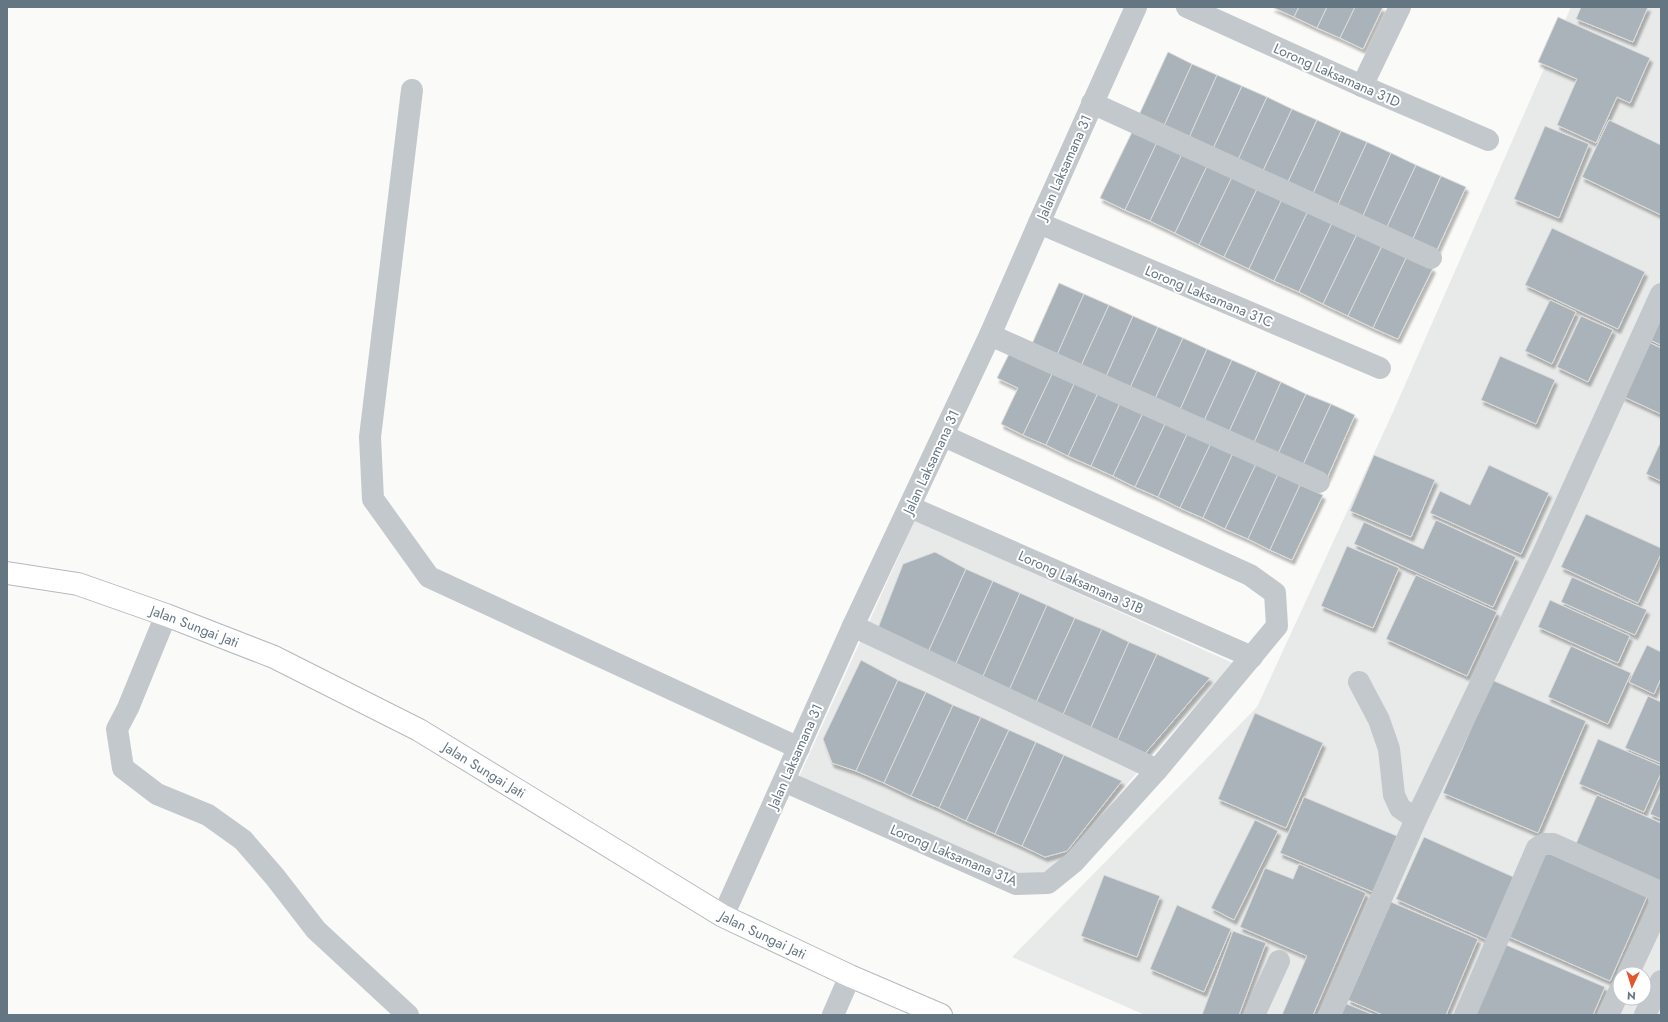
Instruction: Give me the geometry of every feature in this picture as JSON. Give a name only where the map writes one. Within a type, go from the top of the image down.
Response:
[{"type":"main road","name":"Jalan Sungai Jati","points":[[7,573],[78,584],[166,615],[274,657],[419,730],[723,916],[850,976],[941,1015]]},
{"type":"street","name":"Jalan Laksamana 31","points":[[723,916],[853,626],[944,436],[990,335],[1136,7]]},
{"type":"street","name":"Lorong Laksamana 31D","points":[[1187,7],[1362,86],[1488,140]]},
{"type":"street","points":[[1362,86],[1400,7]]},
{"type":"street","points":[[412,90],[370,437],[374,500],[429,577],[798,748]]},
{"type":"street","points":[[1092,103],[1431,258]]},
{"type":"street","name":"Lorong Laksamana 31C","points":[[1039,223],[1380,368]]},
{"type":"street","points":[[1330,1015],[1416,819],[1542,556],[1661,294]]},
{"type":"street","points":[[990,335],[1319,482]]},
{"type":"street","name":"Lorong Laksamana 31A","points":[[784,781],[1016,884],[1048,883],[1069,866],[1157,770],[1277,626],[1275,593],[1250,575],[944,436]]},
{"type":"street","name":"Lorong Laksamana 31B","points":[[910,507],[1252,657]]},
{"type":"street","points":[[166,615],[128,708],[117,729],[123,768],[157,794],[208,815],[244,840],[316,930],[408,1015]]},
{"type":"street","points":[[853,626],[1157,770]]},
{"type":"street","points":[[1359,682],[1378,720],[1389,749],[1394,795],[1400,808],[1416,819]]},
{"type":"street","points":[[1465,1015],[1537,848],[1544,844],[1553,844],[1656,890],[1660,906],[1632,966]]},
{"type":"street","points":[[1254,1015],[1279,961]]},
{"type":"street","points":[[832,1015],[850,976]]},
{"type":"street","points":[[1645,1015],[1661,981]]},
{"type":"shaded area","points":[[1571,7],[1661,7],[1661,1015],[1145,1015],[1012,957],[1257,707],[1393,412]]},
{"type":"shaded area","points":[[915,520],[1233,663],[1059,862],[1044,872],[1020,876],[799,777]]},
{"type":"building","points":[[1272,7],[1299,7],[1294,17]]},
{"type":"building","points":[[1299,7],[1327,7],[1317,28],[1294,17]]},
{"type":"building","points":[[1327,7],[1355,7],[1340,38],[1317,28]]},
{"type":"building","points":[[1355,7],[1383,7],[1363,49],[1340,38]]},
{"type":"building","points":[[1581,7],[1648,7],[1633,42],[1576,19]]},
{"type":"building","points":[[1558,17],[1650,58],[1630,103],[1617,97],[1596,143],[1557,125],[1577,79],[1538,62]]},
{"type":"building","points":[[1168,52],[1192,64],[1163,128],[1138,117]]},
{"type":"building","points":[[1192,64],[1217,75],[1188,140],[1163,128]]},
{"type":"building","points":[[1217,75],[1242,86],[1212,151],[1188,140]]},
{"type":"building","points":[[1242,86],[1267,97],[1237,162],[1212,151]]},
{"type":"building","points":[[1267,97],[1292,109],[1262,173],[1237,162]]},
{"type":"building","points":[[1292,109],[1317,120],[1287,184],[1262,173]]},
{"type":"building","points":[[1317,120],[1341,131],[1312,196],[1287,184]]},
{"type":"building","points":[[1609,120],[1661,145],[1661,215],[1582,177]]},
{"type":"building","points":[[1135,126],[1159,138],[1125,210],[1100,198]]},
{"type":"building","points":[[1545,126],[1589,144],[1559,218],[1514,199]]},
{"type":"building","points":[[1341,131],[1367,142],[1337,207],[1312,196]]},
{"type":"building","points":[[1159,138],[1184,150],[1150,221],[1125,210]]},
{"type":"building","points":[[1367,142],[1391,153],[1362,218],[1337,207]]},
{"type":"building","points":[[1184,150],[1209,162],[1175,233],[1150,221]]},
{"type":"building","points":[[1391,153],[1416,165],[1386,229],[1362,218]]},
{"type":"building","points":[[1209,162],[1234,173],[1199,245],[1175,233]]},
{"type":"building","points":[[1416,165],[1441,176],[1412,241],[1386,229]]},
{"type":"building","points":[[1234,173],[1259,185],[1224,257],[1199,245]]},
{"type":"building","points":[[1441,176],[1466,187],[1436,252],[1412,241]]},
{"type":"building","points":[[1259,185],[1283,197],[1249,269],[1224,257]]},
{"type":"building","points":[[1283,197],[1309,209],[1274,281],[1249,269]]},
{"type":"building","points":[[1309,209],[1333,221],[1299,292],[1274,281]]},
{"type":"building","points":[[1333,221],[1358,232],[1323,304],[1299,292]]},
{"type":"building","points":[[1552,228],[1645,272],[1618,329],[1525,285]]},
{"type":"building","points":[[1358,232],[1383,244],[1348,316],[1323,304]]},
{"type":"building","points":[[1383,244],[1407,256],[1373,328],[1348,316]]},
{"type":"building","points":[[1407,256],[1433,268],[1398,339],[1373,328]]},
{"type":"building","points":[[1059,283],[1084,294],[1056,357],[1031,346]]},
{"type":"building","points":[[1084,294],[1109,305],[1080,368],[1056,357]]},
{"type":"building","points":[[1550,300],[1576,312],[1552,364],[1525,351]]},
{"type":"building","points":[[1661,304],[1661,345],[1646,338]]},
{"type":"building","points":[[1109,305],[1133,316],[1105,379],[1080,368]]},
{"type":"building","points":[[1133,316],[1158,327],[1129,390],[1105,379]]},
{"type":"building","points":[[1581,316],[1613,330],[1588,382],[1557,367]]},
{"type":"building","points":[[1158,327],[1183,338],[1154,401],[1129,390]]},
{"type":"building","points":[[1183,338],[1207,349],[1179,412],[1154,401]]},
{"type":"building","points":[[1646,341],[1661,348],[1661,414],[1622,396]]},
{"type":"building","points":[[1207,349],[1232,360],[1203,423],[1179,412]]},
{"type":"building","points":[[1011,350],[1054,370],[1023,435],[1001,424],[1018,388],[997,378]]},
{"type":"building","points":[[1500,356],[1555,380],[1536,424],[1481,400]]},
{"type":"building","points":[[1232,360],[1257,371],[1228,434],[1203,423]]},
{"type":"building","points":[[1054,370],[1076,380],[1046,445],[1023,435]]},
{"type":"building","points":[[1257,371],[1281,382],[1253,445],[1228,434]]},
{"type":"building","points":[[1076,380],[1099,391],[1068,456],[1046,445]]},
{"type":"building","points":[[1281,382],[1306,394],[1277,456],[1253,445]]},
{"type":"building","points":[[1099,391],[1121,401],[1091,466],[1068,456]]},
{"type":"building","points":[[1306,394],[1331,404],[1302,467],[1277,456]]},
{"type":"building","points":[[1121,401],[1144,411],[1113,476],[1091,466]]},
{"type":"building","points":[[1331,404],[1355,415],[1327,478],[1302,467]]},
{"type":"building","points":[[1144,411],[1166,422],[1135,487],[1113,476]]},
{"type":"building","points":[[1166,422],[1188,432],[1158,497],[1135,487]]},
{"type":"building","points":[[1188,432],[1211,443],[1180,508],[1158,497]]},
{"type":"building","points":[[1661,441],[1661,481],[1646,474]]},
{"type":"building","points":[[1211,443],[1233,453],[1203,518],[1180,508]]},
{"type":"building","points":[[1233,453],[1256,464],[1225,529],[1203,518]]},
{"type":"building","points":[[1374,455],[1435,480],[1411,537],[1350,511]]},
{"type":"building","points":[[1256,464],[1278,474],[1248,539],[1225,529]]},
{"type":"building","points":[[1489,465],[1549,493],[1521,554],[1430,513],[1440,491],[1470,505]]},
{"type":"building","points":[[1278,474],[1300,485],[1270,550],[1248,539]]},
{"type":"building","points":[[1300,485],[1323,495],[1292,560],[1270,550]]},
{"type":"building","points":[[1586,514],[1661,548],[1661,554],[1638,603],[1561,567]]},
{"type":"building","points":[[1436,520],[1516,557],[1493,607],[1354,544],[1364,522],[1423,549]]},
{"type":"building","points":[[1347,546],[1399,568],[1373,628],[1321,606]]},
{"type":"building","points":[[935,552],[966,569],[925,659],[876,633],[903,564]]},
{"type":"building","points":[[966,569],[993,581],[953,670],[925,659]]},
{"type":"building","points":[[1416,575],[1497,612],[1467,676],[1386,639]]},
{"type":"building","points":[[1572,577],[1647,610],[1635,635],[1561,602]]},
{"type":"building","points":[[993,581],[1020,593],[980,683],[953,670]]},
{"type":"building","points":[[1020,593],[1047,605],[1007,695],[980,683]]},
{"type":"building","points":[[1550,600],[1630,636],[1618,663],[1538,627]]},
{"type":"building","points":[[1047,605],[1075,618],[1034,707],[1007,695]]},
{"type":"building","points":[[1075,618],[1102,629],[1061,719],[1034,707]]},
{"type":"building","points":[[1102,629],[1129,642],[1089,732],[1061,719]]},
{"type":"building","points":[[1129,642],[1157,654],[1116,743],[1089,732]]},
{"type":"building","points":[[1647,645],[1661,652],[1661,678],[1654,694],[1629,682]]},
{"type":"building","points":[[1571,646],[1631,673],[1608,724],[1548,697]]},
{"type":"building","points":[[1157,654],[1210,678],[1142,757],[1116,743]]},
{"type":"building","points":[[861,660],[898,680],[856,771],[832,763],[823,739]]},
{"type":"building","points":[[898,680],[926,692],[884,783],[856,771]]},
{"type":"building","points":[[1492,680],[1586,721],[1538,833],[1443,793]]},
{"type":"building","points":[[926,692],[953,705],[911,796],[884,783]]},
{"type":"building","points":[[1648,696],[1661,702],[1661,763],[1625,748]]},
{"type":"building","points":[[953,705],[981,717],[939,808],[911,796]]},
{"type":"building","points":[[1255,713],[1323,743],[1286,828],[1218,799]]},
{"type":"building","points":[[981,717],[1009,730],[966,821],[939,808]]},
{"type":"building","points":[[1009,730],[1036,742],[995,834],[966,821]]},
{"type":"building","points":[[1598,739],[1661,766],[1661,773],[1644,812],[1579,784]]},
{"type":"building","points":[[1036,742],[1064,755],[1022,846],[995,834]]},
{"type":"building","points":[[1064,755],[1122,781],[1067,851],[1045,857],[1022,846]]},
{"type":"building","points":[[1660,791],[1661,792],[1661,819],[1650,814]]},
{"type":"building","points":[[1597,795],[1661,823],[1661,883],[1575,846]]},
{"type":"building","points":[[1304,797],[1397,836],[1373,892],[1280,853]]},
{"type":"building","points":[[1255,820],[1278,831],[1234,920],[1211,908]]},
{"type":"building","points":[[1424,837],[1518,879],[1490,941],[1396,899]]},
{"type":"building","points":[[1544,847],[1649,892],[1617,966],[1612,966],[1612,976],[1610,981],[1505,935]]},
{"type":"building","points":[[1299,864],[1366,893],[1313,1015],[1282,1015],[1307,956],[1240,927],[1265,868],[1293,879]]},
{"type":"building","points":[[1104,875],[1160,896],[1137,957],[1081,936]]},
{"type":"building","points":[[1391,902],[1478,939],[1446,1015],[1383,1015],[1348,1000]]},
{"type":"building","points":[[1177,905],[1231,929],[1204,992],[1150,969]]},
{"type":"building","points":[[1233,931],[1266,943],[1239,1015],[1202,1015]]},
{"type":"building","points":[[1504,944],[1605,987],[1593,1015],[1473,1015]]},
{"type":"building","points":[[1342,1002],[1374,1015],[1337,1015]]}]
